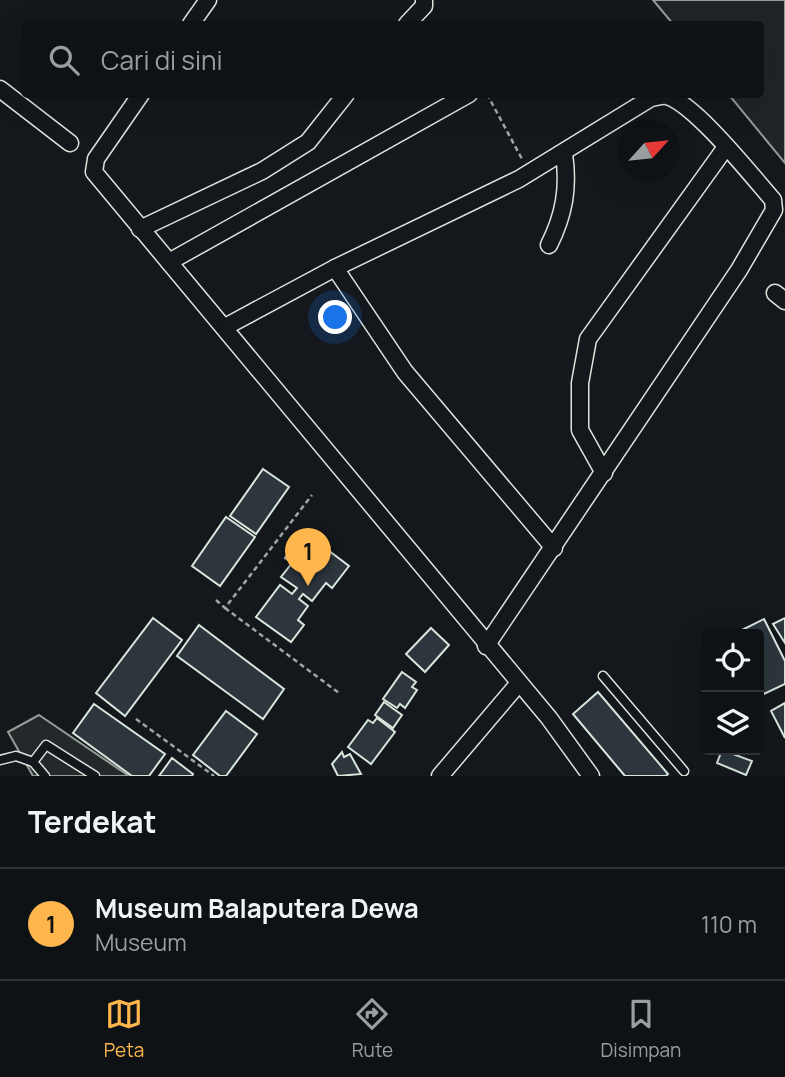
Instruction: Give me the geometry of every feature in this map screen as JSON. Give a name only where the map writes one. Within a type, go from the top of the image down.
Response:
[{"type":"street","points":[[193,21],[208,0]]},
{"type":"street","points":[[410,21],[424,6],[424,0]]},
{"type":"street","points":[[0,89],[70,143]]},
{"type":"street","points":[[138,98],[96,159],[94,172],[519,683],[592,776]]},
{"type":"street","points":[[141,229],[262,171],[308,142],[343,98]]},
{"type":"street","points":[[169,262],[462,98]]},
{"type":"street","points":[[225,327],[335,268],[564,154],[651,98]]},
{"type":"street","points":[[486,646],[604,474],[738,270],[774,210],[773,200],[726,147],[679,102],[671,98]]},
{"type":"street","points":[[604,474],[580,430],[580,383],[587,339],[726,147]]},
{"type":"street","points":[[549,245],[562,218],[566,197],[564,154]]},
{"type":"street","points":[[335,268],[405,372],[554,548]]},
{"type":"street","points":[[440,776],[519,683]]},
{"type":"lane","points":[[603,676],[684,771]]},
{"type":"lane","points":[[33,762],[48,746],[95,776]]},
{"type":"lane","points":[[0,760],[16,756],[33,762],[45,776]]},
{"type":"path","points":[[489,98],[530,172]]},
{"type":"path","points":[[225,608],[312,495]]},
{"type":"path","points":[[216,600],[340,693]]},
{"type":"path","points":[[136,719],[214,776]]},
{"type":"shaded area","points":[[653,0],[785,0],[785,163],[731,98],[764,98],[764,21],[670,21]]},
{"type":"shaded area","points":[[39,715],[129,776],[33,776],[8,732]]},
{"type":"building","points":[[263,469],[289,487],[256,534],[230,516]]},
{"type":"building","points":[[226,517],[255,537],[220,586],[192,566]]},
{"type":"building","points":[[304,532],[349,566],[332,588],[326,583],[312,601],[303,594],[299,599],[308,606],[298,620],[304,625],[291,642],[256,617],[280,585],[292,594],[297,588],[281,577],[292,563],[285,558]]},
{"type":"building","points":[[153,618],[182,640],[125,716],[96,693]]},
{"type":"building","points":[[785,618],[785,643],[773,624]]},
{"type":"building","points":[[764,619],[785,661],[785,684],[764,694],[764,629],[744,629]]},
{"type":"building","points":[[199,625],[284,689],[263,719],[177,656]]},
{"type":"building","points":[[431,628],[449,645],[425,672],[406,654]]},
{"type":"building","points":[[402,672],[416,682],[412,687],[417,690],[405,708],[400,704],[397,708],[383,699]]},
{"type":"building","points":[[598,692],[668,774],[666,776],[625,776],[573,714]]},
{"type":"building","points":[[384,702],[402,715],[393,728],[375,715]]},
{"type":"building","points":[[785,703],[785,738],[771,711]]},
{"type":"building","points":[[94,704],[165,754],[149,776],[132,776],[73,733]]},
{"type":"building","points":[[226,711],[257,734],[226,776],[220,776],[193,755]]},
{"type":"building","points":[[377,718],[395,732],[371,764],[348,747],[368,720],[373,723]]},
{"type":"building","points":[[342,752],[344,757],[350,754],[361,774],[338,776],[332,764]]},
{"type":"building","points":[[720,755],[736,755],[752,761],[746,775],[717,763]]},
{"type":"building","points":[[172,758],[193,774],[192,776],[159,776]]},
{"type":"place","name":"Museum Balaputera Dewa","points":[[308,586]]}]
